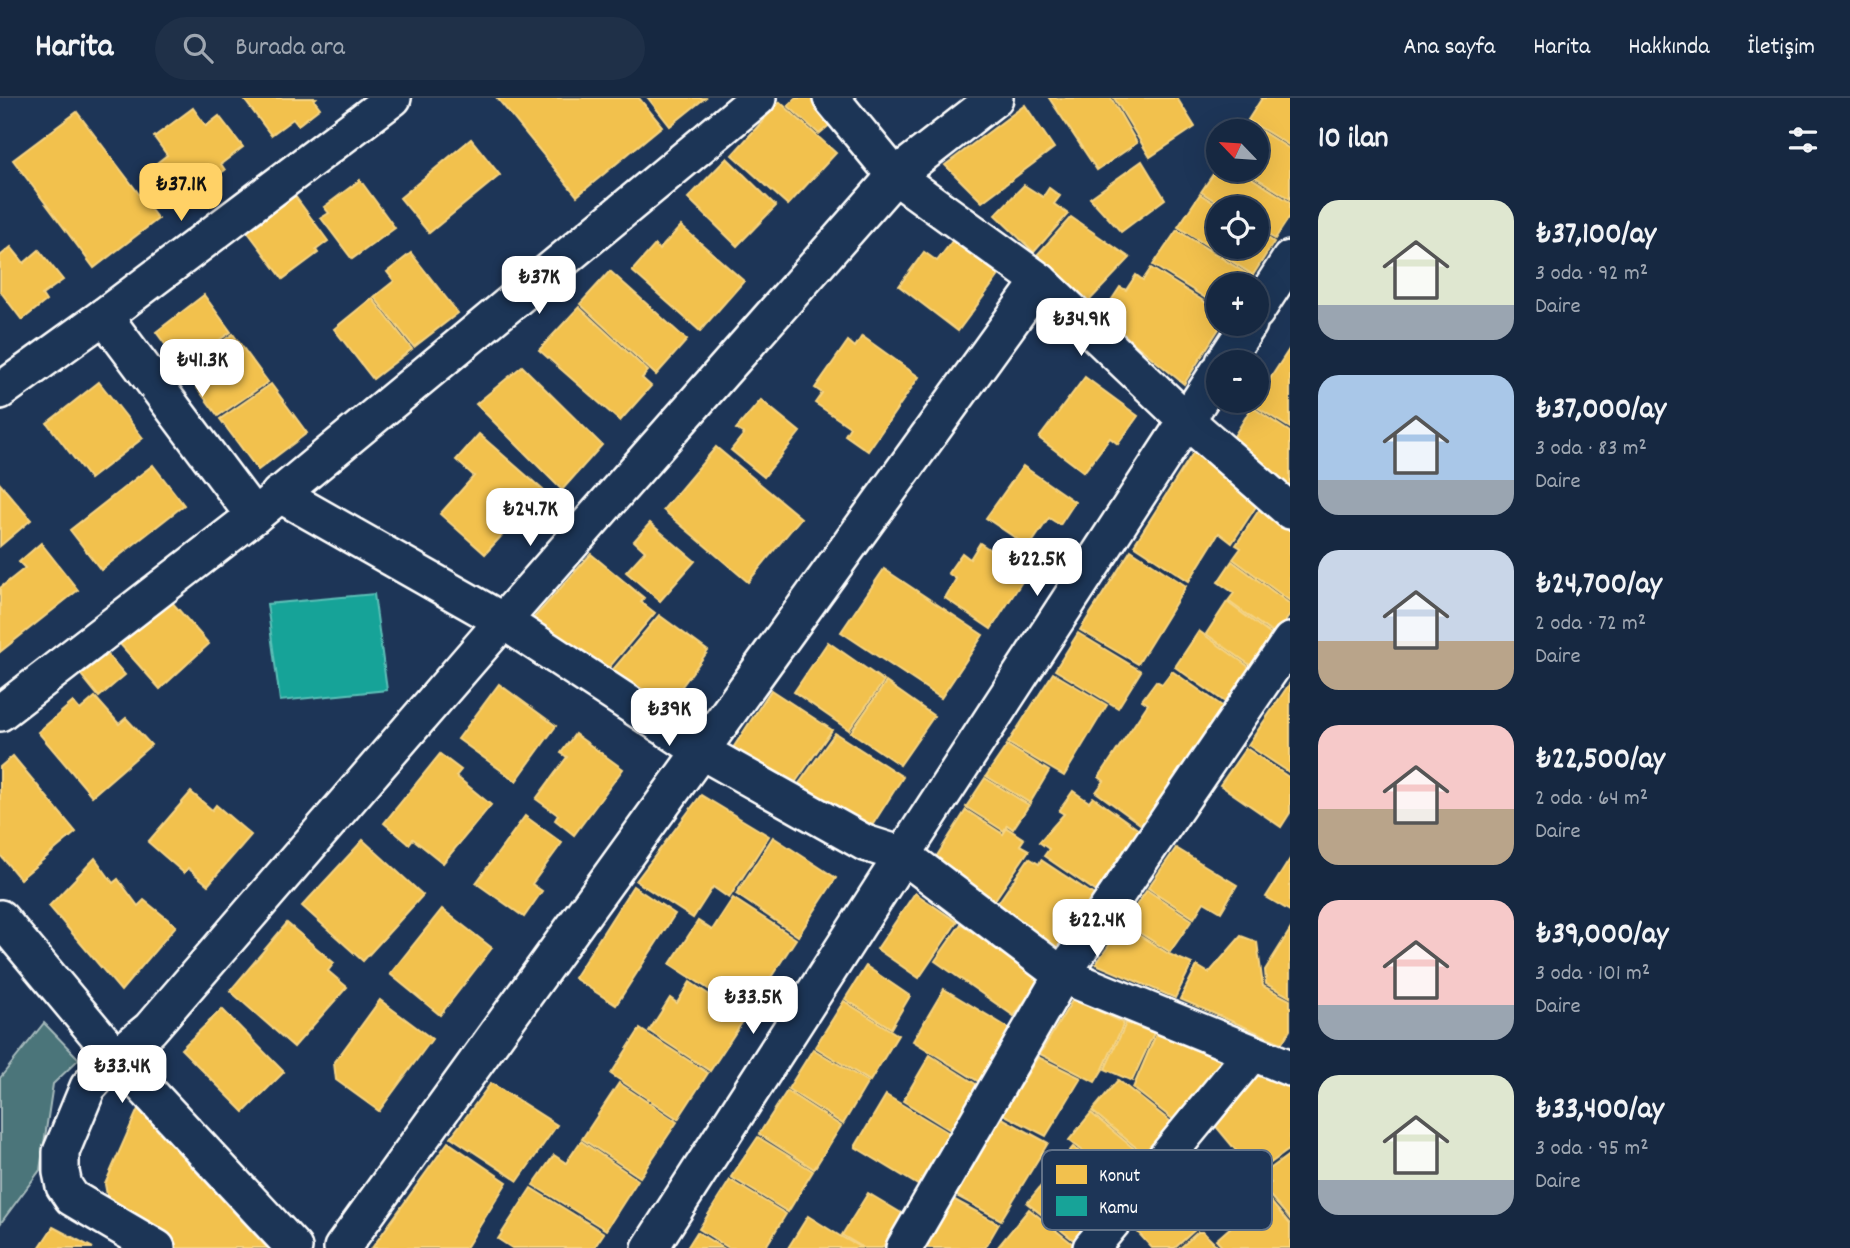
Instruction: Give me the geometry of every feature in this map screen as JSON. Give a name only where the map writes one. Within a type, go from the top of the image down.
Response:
[{"type":"street","points":[[0,391],[393,98]]},
{"type":"street","points":[[0,713],[266,505],[758,98]]},
{"type":"street","points":[[831,98],[895,176],[1041,281],[1187,421],[1290,511]]},
{"type":"street","points":[[157,1248],[72,1198],[64,1186],[61,1152],[88,1087],[116,1057],[150,1029],[503,621],[895,176],[995,98]]},
{"type":"street","points":[[1269,292],[1290,259]]},
{"type":"street","points":[[342,1248],[1041,281]]},
{"type":"street","points":[[104,316],[266,505],[503,621],[701,751],[865,843],[903,855],[1062,975],[1290,1068]]},
{"type":"street","points":[[650,1248],[1206,391]]},
{"type":"street","points":[[904,1248],[1062,975],[1290,641]]},
{"type":"street","points":[[0,918],[116,1057],[294,1248]]},
{"type":"street","points":[[1172,1150],[1252,1054]]},
{"type":"street","points":[[1091,1248],[1106,1230]]},
{"type":"green space","points":[[44,1023],[79,1059],[53,1084],[40,1170],[0,1224],[0,1078]]},
{"type":"building: Konut","points":[[243,98],[316,98],[314,100],[320,108],[298,125],[293,119],[271,135]]},
{"type":"building: Konut","points":[[497,98],[639,98],[662,126],[577,196]]},
{"type":"building: Konut","points":[[648,98],[705,98],[670,126]]},
{"type":"building: Konut","points":[[796,98],[817,98],[839,117],[819,134],[788,106]]},
{"type":"building: Konut","points":[[1049,98],[1111,98],[1137,143],[1097,170]]},
{"type":"building: Konut","points":[[1114,98],[1177,98],[1195,127],[1150,157]]},
{"type":"building: Konut","points":[[1262,98],[1290,98],[1290,146],[1269,133],[1269,119],[1249,119]]},
{"type":"building: Konut","points":[[780,102],[836,153],[788,205],[732,155]]},
{"type":"building: Konut","points":[[1025,105],[1054,148],[982,202],[945,165]]},
{"type":"building: Konut","points":[[193,108],[206,126],[219,116],[243,147],[221,164],[225,170],[202,187],[198,181],[176,197],[153,166],[167,155],[154,137]]},
{"type":"building: Konut","points":[[77,112],[158,219],[94,268],[13,160]]},
{"type":"building: Konut","points":[[1269,136],[1290,149],[1290,199],[1263,182],[1269,182]]},
{"type":"building: Konut","points":[[471,139],[500,175],[429,233],[400,198]]},
{"type":"building: Konut","points":[[727,158],[776,206],[737,246],[688,198]]},
{"type":"building: Konut","points":[[1142,161],[1165,199],[1121,232],[1090,198]]},
{"type":"building: Konut","points":[[360,180],[395,228],[352,259],[321,218],[329,213],[324,207]]},
{"type":"building: Konut","points":[[1208,182],[1258,182],[1290,202],[1290,216],[1275,239],[1269,236],[1269,196],[1207,196],[1201,192]]},
{"type":"building: Konut","points":[[1024,185],[1043,197],[1049,188],[1060,196],[1054,204],[1068,214],[1034,252],[995,215]]},
{"type":"building: Konut","points":[[1200,194],[1206,198],[1206,245],[1178,227]]},
{"type":"building: Konut","points":[[295,196],[328,241],[316,250],[318,253],[283,279],[247,231]]},
{"type":"building: Konut","points":[[1071,217],[1130,258],[1087,303],[1037,255]]},
{"type":"building: Konut","points":[[681,226],[744,281],[700,331],[632,271],[655,245],[659,250]]},
{"type":"building: Konut","points":[[1177,230],[1206,248],[1206,259],[1223,259],[1246,273],[1206,273],[1206,298],[1153,265]]},
{"type":"building: Konut","points":[[953,240],[1000,274],[958,331],[899,286],[924,252],[937,261]]},
{"type":"building: Konut","points":[[11,247],[24,263],[39,250],[63,280],[42,295],[46,301],[22,320],[0,291],[0,256]]},
{"type":"building: Konut","points":[[411,253],[458,313],[414,347],[374,297],[394,281],[387,272]]},
{"type":"building: Konut","points":[[1228,259],[1263,259],[1254,273]]},
{"type":"building: Konut","points":[[1151,268],[1206,302],[1206,336],[1214,336],[1184,384],[1101,316],[1120,287],[1126,290],[1136,275],[1143,280]]},
{"type":"building: Konut","points":[[610,271],[687,340],[656,375],[580,304]]},
{"type":"building: Konut","points":[[204,295],[231,332],[181,366],[156,332]]},
{"type":"building: Konut","points":[[372,298],[412,349],[373,379],[334,329]]},
{"type":"building: Konut","points":[[579,307],[648,371],[642,378],[651,386],[620,421],[539,350]]},
{"type":"building: Konut","points":[[233,334],[268,382],[218,416],[183,369]]},
{"type":"building: Konut","points":[[862,336],[919,377],[868,451],[845,435],[850,427],[815,403],[822,393],[815,388],[848,341],[855,347]]},
{"type":"building: Konut","points":[[1290,348],[1290,428],[1266,413],[1269,413],[1269,380]]},
{"type":"building: Konut","points":[[522,366],[602,445],[562,490],[476,404]]},
{"type":"building: Konut","points":[[1085,377],[1138,416],[1118,444],[1110,438],[1084,472],[1039,438]]},
{"type":"building: Konut","points":[[99,382],[143,438],[90,479],[47,423]]},
{"type":"building: Konut","points":[[271,384],[307,433],[258,470],[220,419]]},
{"type":"building: Konut","points":[[761,400],[800,432],[764,477],[731,450],[744,434],[736,429]]},
{"type":"building: Konut","points":[[1248,413],[1261,413],[1290,432],[1290,486],[1228,446]]},
{"type":"building: Konut","points":[[479,434],[550,496],[523,526],[516,520],[485,554],[440,514],[474,476],[456,460]]},
{"type":"building: Konut","points":[[1198,445],[1259,502],[1232,543],[1219,533],[1189,581],[1134,545]]},
{"type":"building: Konut","points":[[716,447],[801,518],[748,582],[663,510]]},
{"type":"building: Konut","points":[[153,465],[184,505],[101,570],[70,530]]},
{"type":"building: Konut","points":[[1023,466],[1075,502],[1060,525],[1049,518],[1029,547],[986,518]]},
{"type":"building: Konut","points":[[0,484],[31,520],[0,546]]},
{"type":"building: Konut","points":[[1263,504],[1290,529],[1290,601],[1233,559],[1241,548],[1236,545]]},
{"type":"building: Konut","points":[[650,523],[695,561],[660,601],[626,572],[645,551],[634,541]]},
{"type":"building: Konut","points":[[41,543],[78,590],[0,652],[0,588],[25,568],[19,562]]},
{"type":"building: Konut","points":[[980,543],[1027,574],[991,629],[945,598],[956,579],[948,573],[962,553],[970,559]]},
{"type":"building: Konut","points":[[1131,550],[1186,586],[1138,664],[1080,630]]},
{"type":"building: Konut","points":[[591,554],[644,598],[641,602],[655,613],[607,670],[530,622]]},
{"type":"building: Konut","points":[[1232,561],[1290,604],[1290,615],[1275,635],[1228,601],[1234,593],[1218,582]]},
{"type":"building: Konut","points":[[884,569],[983,635],[941,698],[841,632]]},
{"type":"building: Konut","points":[[170,600],[209,644],[160,689],[120,644]]},
{"type":"building: Konut","points":[[1227,602],[1274,637],[1253,667],[1206,634]]},
{"type":"building: Konut","points":[[659,615],[708,651],[666,708],[610,673]]},
{"type":"building: Konut","points":[[1199,631],[1252,669],[1228,704],[1175,667]]},
{"type":"building: Konut","points":[[1078,633],[1141,671],[1118,708],[1055,670]]},
{"type":"building: Konut","points":[[828,642],[884,681],[849,730],[794,692]]},
{"type":"building: Konut","points":[[107,654],[125,675],[99,697],[81,675]]},
{"type":"building: Konut","points":[[1172,671],[1225,708],[1143,826],[1096,792],[1104,781],[1099,777],[1148,704],[1142,700],[1156,681],[1162,684]]},
{"type":"building: Konut","points":[[1053,673],[1107,705],[1064,776],[1008,743]]},
{"type":"building: Konut","points":[[886,682],[934,716],[900,765],[851,732]]},
{"type":"building: Konut","points":[[1290,683],[1290,773],[1248,745]]},
{"type":"building: Konut","points":[[499,684],[556,726],[516,781],[458,739]]},
{"type":"building: Konut","points":[[771,690],[832,730],[790,790],[731,751]]},
{"type":"building: Konut","points":[[95,697],[119,724],[126,718],[151,745],[92,796],[38,732],[73,702],[80,710]]},
{"type":"building: Konut","points":[[835,733],[903,777],[864,838],[793,792]]},
{"type":"building: Konut","points":[[575,734],[623,769],[574,835],[555,820],[558,815],[536,799],[567,757],[561,753]]},
{"type":"building: Konut","points":[[1007,745],[1049,771],[1030,803],[986,776]]},
{"type":"building: Konut","points":[[1246,748],[1290,778],[1290,813],[1281,827],[1220,785]]},
{"type":"building: Konut","points":[[440,754],[461,770],[456,776],[491,805],[443,863],[413,839],[409,844],[384,823]]},
{"type":"building: Konut","points":[[13,756],[76,832],[20,879],[0,855],[0,767]]},
{"type":"building: Konut","points":[[985,778],[1029,805],[1013,829],[1007,825],[1004,831],[966,807]]},
{"type":"building: Konut","points":[[1073,791],[1089,802],[1093,797],[1139,830],[1097,892],[1044,856],[1049,849],[1039,842],[1064,814],[1059,811]]},
{"type":"building: Konut","points":[[191,792],[212,810],[216,805],[251,835],[208,885],[188,868],[184,873],[148,842]]},
{"type":"building: Konut","points":[[701,795],[769,836],[729,898],[713,887],[693,918],[636,881]]},
{"type":"building: Konut","points":[[966,810],[1003,834],[1007,828],[1024,839],[1020,845],[1029,850],[992,904],[933,862]]},
{"type":"building: Konut","points":[[525,816],[562,843],[532,884],[542,891],[524,917],[476,883]]},
{"type":"building: Konut","points":[[773,837],[836,878],[798,936],[736,894]]},
{"type":"building: Konut","points":[[363,840],[423,895],[363,961],[302,906]]},
{"type":"building: Konut","points":[[1176,848],[1237,885],[1221,912],[1204,902],[1194,918],[1148,888]]},
{"type":"building: Konut","points":[[95,858],[113,883],[118,879],[138,906],[144,900],[176,926],[121,991],[49,906]]},
{"type":"building: Konut","points":[[1029,858],[1039,864],[1041,860],[1094,895],[1056,949],[996,906]]},
{"type":"building: Konut","points":[[1290,859],[1290,911],[1266,897]]},
{"type":"building: Konut","points":[[633,886],[675,914],[616,1005],[574,978]]},
{"type":"building: Konut","points":[[1147,890],[1192,920],[1170,952],[1124,923]]},
{"type":"building: Konut","points":[[915,893],[957,922],[919,978],[877,949]]},
{"type":"building: Konut","points":[[733,898],[796,939],[747,1014],[670,964],[698,921],[712,930]]},
{"type":"building: Konut","points":[[442,909],[492,948],[440,1015],[390,974]]},
{"type":"building: Konut","points":[[287,923],[334,963],[328,971],[347,987],[294,1047],[230,991]]},
{"type":"building: Konut","points":[[961,924],[1040,979],[1014,1016],[935,961]]},
{"type":"building: Konut","points":[[1123,925],[1169,954],[1192,964],[1175,998],[1096,964]]},
{"type":"building: Konut","points":[[1290,930],[1290,997],[1266,984],[1265,970]]},
{"type":"building: Konut","points":[[1241,936],[1257,942],[1263,986],[1290,1000],[1290,1030],[1282,1043],[1180,999],[1197,966],[1209,973]]},
{"type":"building: Konut","points":[[866,966],[910,996],[891,1028],[845,999]]},
{"type":"building: Konut","points":[[690,982],[745,1018],[710,1071],[649,1031],[670,998],[677,1003]]},
{"type":"building: Konut","points":[[944,989],[1012,1030],[981,1083],[913,1041]]},
{"type":"building: Konut","points":[[1073,999],[1124,1023],[1095,1082],[1040,1054]]},
{"type":"building: Konut","points":[[380,1000],[432,1039],[379,1111],[336,1080],[334,1063]]},
{"type":"building: Konut","points":[[844,1001],[898,1035],[870,1081],[815,1047]]},
{"type":"building: Konut","points":[[222,1009],[284,1072],[244,1112],[181,1049]]},
{"type":"building: Konut","points":[[1126,1023],[1154,1033],[1132,1081],[1105,1069]]},
{"type":"building: Konut","points":[[640,1029],[708,1073],[678,1119],[611,1074]]},
{"type":"building: Konut","points":[[1156,1034],[1228,1063],[1179,1124],[1133,1088]]},
{"type":"building: Konut","points":[[813,1049],[868,1082],[843,1124],[788,1089]]},
{"type":"building: Konut","points":[[930,1055],[979,1086],[952,1131],[903,1101]]},
{"type":"building: Konut","points":[[1038,1057],[1081,1078],[1046,1136],[1003,1114]]},
{"type":"building: Konut","points":[[1260,1072],[1290,1085],[1290,1149],[1272,1162],[1272,1150],[1235,1150],[1214,1124]]},
{"type":"building: Konut","points":[[1118,1080],[1176,1126],[1157,1150],[1139,1150],[1092,1111]]},
{"type":"building: Konut","points":[[491,1083],[557,1125],[518,1181],[451,1137]]},
{"type":"building: Konut","points":[[619,1083],[677,1122],[640,1177],[582,1139]]},
{"type":"building: Konut","points":[[787,1091],[841,1126],[814,1169],[759,1134]]},
{"type":"building: Konut","points":[[886,1095],[949,1133],[918,1185],[855,1147]]},
{"type":"building: Konut","points":[[138,1109],[267,1248],[172,1248],[110,1211],[105,1184]]},
{"type":"building: Konut","points":[[1091,1113],[1136,1150],[1082,1150],[1069,1140]]},
{"type":"building: Konut","points":[[1002,1118],[1048,1143],[1001,1220],[955,1195]]},
{"type":"building: Konut","points":[[758,1137],[813,1171],[788,1212],[731,1177]]},
{"type":"building: Konut","points":[[581,1141],[638,1180],[606,1230],[533,1185],[554,1155],[566,1163]]},
{"type":"building: Konut","points":[[448,1142],[507,1182],[466,1248],[372,1248]]},
{"type":"building: Konut","points":[[1290,1154],[1290,1219],[1272,1198],[1272,1167]]},
{"type":"building: Konut","points":[[730,1180],[786,1214],[765,1248],[729,1248],[699,1229]]},
{"type":"building: Konut","points":[[1042,1185],[1042,1215],[1027,1203]]},
{"type":"building: Konut","points":[[531,1188],[604,1233],[594,1248],[512,1248],[498,1239]]},
{"type":"building: Konut","points":[[868,1193],[903,1214],[882,1248],[864,1248],[842,1235]]},
{"type":"building: Konut","points":[[953,1199],[999,1224],[985,1248],[924,1248]]},
{"type":"building: Konut","points":[[1272,1203],[1290,1224],[1290,1248],[1223,1248],[1216,1240],[1227,1230],[1272,1230]]},
{"type":"building: Konut","points":[[1029,1209],[1042,1219],[1042,1230],[1055,1230],[1078,1248],[997,1248]]},
{"type":"building: Konut","points":[[808,1216],[840,1236],[862,1248],[788,1248]]},
{"type":"building: Konut","points":[[53,1227],[93,1248],[39,1248]]},
{"type":"building: Konut","points":[[1061,1230],[1094,1230],[1081,1246]]},
{"type":"building: Konut","points":[[1136,1230],[1195,1230],[1175,1248],[1152,1248]]},
{"type":"building: Konut","points":[[697,1232],[723,1248],[687,1248]]},
{"type":"building: Konut","points":[[1198,1232],[1203,1232],[1219,1248],[1180,1248]]},
{"type":"building: Kamu","points":[[374,594],[387,690],[280,701],[267,604]]}]
